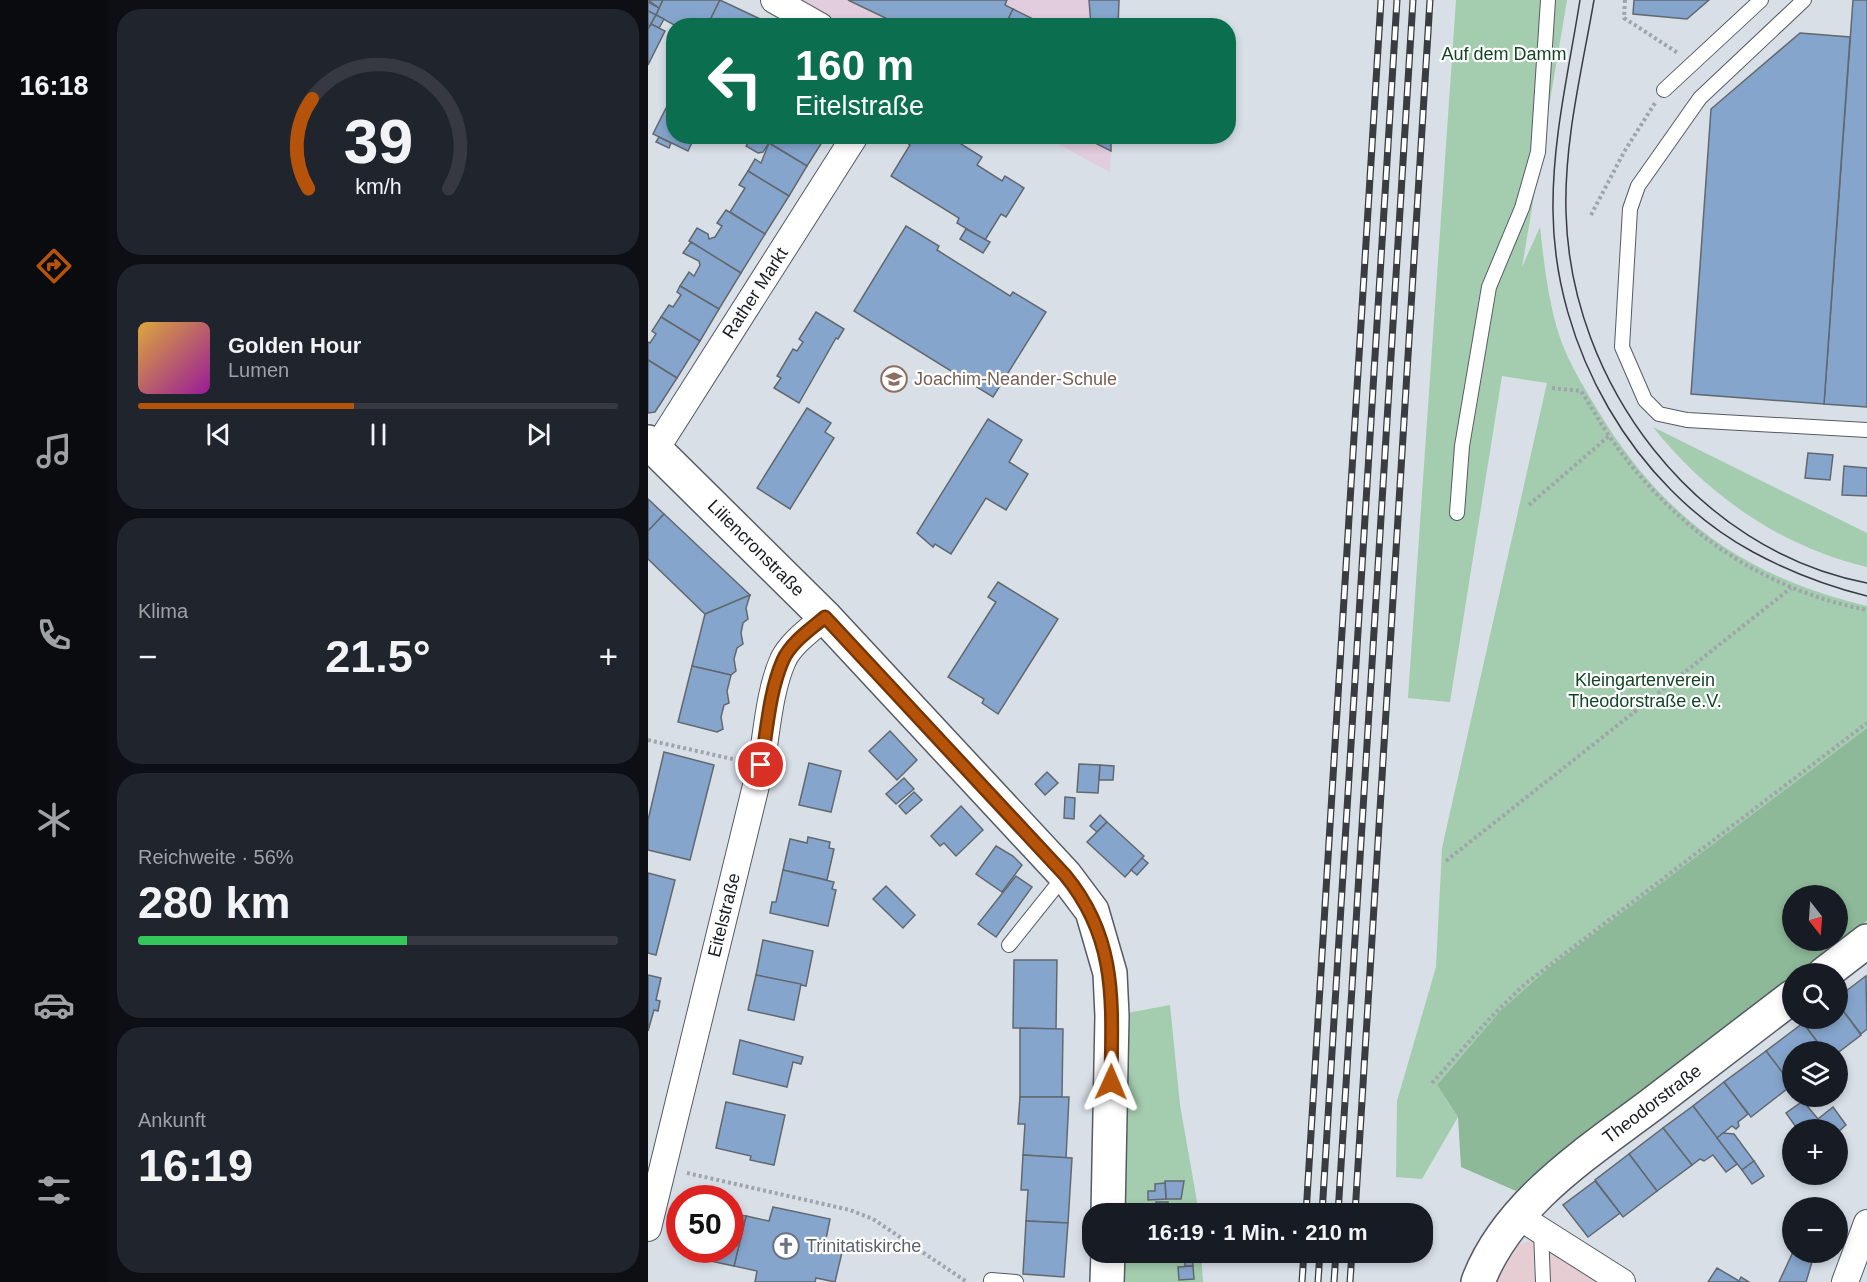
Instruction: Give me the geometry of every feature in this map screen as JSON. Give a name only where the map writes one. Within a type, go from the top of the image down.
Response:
[{"type":"main road","name":"Liliencronstraße","points":[[652,445],[825,617],[1065,875],[1092,911],[1110,973],[1112,1016],[1108,1203]]},
{"type":"main road","points":[[1838,963],[1867,941]]},
{"type":"main road","name":"Theodorstraße","points":[[1530,1224],[1596,1147],[1782,1005]]},
{"type":"main road","points":[[1478,1282],[1490,1256],[1530,1224]]},
{"type":"main road","points":[[1107,1282],[1108,1263]]},
{"type":"street","points":[[774,0],[806,18]]},
{"type":"street","name":"Rather Markt","points":[[652,445],[850,144]]},
{"type":"street","name":"Eitelstraße","points":[[648,1228],[761,765],[772,700],[784,660],[802,637],[825,617]]},
{"type":"street","points":[[1530,1224],[1622,1282]]},
{"type":"street","points":[[1845,1282],[1867,1224]]},
{"type":"lane","points":[[1457,513],[1462,446],[1489,287],[1522,208],[1538,152],[1548,0]]},
{"type":"lane","points":[[1664,90],[1761,0]]},
{"type":"lane","points":[[1804,0],[1700,98],[1638,186],[1630,209],[1622,346],[1645,400],[1659,414],[1687,420],[1867,430]]},
{"type":"lane","points":[[1009,945],[1065,875]]},
{"type":"lane","points":[[1530,1224],[1543,1282]]},
{"type":"lane","points":[[991,1280],[1016,1282]]},
{"type":"path","points":[[1625,0],[1624,18],[1693,63]]},
{"type":"path","points":[[1591,215],[1623,152],[1664,90]]},
{"type":"path","points":[[1552,388],[1581,391],[1610,436],[1646,484],[1682,520],[1748,566],[1791,588],[1833,603],[1867,610]]},
{"type":"path","points":[[1529,505],[1610,436]]},
{"type":"path","points":[[1446,861],[1791,588]]},
{"type":"path","points":[[1432,1083],[1492,1016],[1525,984],[1867,723]]},
{"type":"path","points":[[648,740],[761,765]]},
{"type":"path","points":[[663,1168],[850,1210],[873,1218],[967,1282]]},
{"type":"shaded area","points":[[794,0],[1120,0],[1119,18],[828,18]]},
{"type":"shaded area","points":[[1058,144],[1112,144],[1110,172]]},
{"type":"shaded area","points":[[1539,1239],[1607,1282],[1494,1282],[1506,1248]]},
{"type":"green space","name":"Kleingartenverein Theodorstraße e.V.","points":[[1456,0],[1567,0],[1522,267],[1540,227],[1552,308],[1568,357],[1603,419],[1655,488],[1715,541],[1749,562],[1824,594],[1867,606],[1867,728],[1551,966],[1500,1011],[1437,1085],[1458,1117],[1422,1179],[1396,1177],[1397,1101],[1436,967],[1442,848],[1547,383],[1502,376],[1450,702],[1408,698]]},
{"type":"green space","points":[[1653,427],[1867,533],[1867,567],[1805,546],[1748,515],[1697,475]]},
{"type":"green space","points":[[1867,728],[1867,921],[1848,935],[1848,885],[1782,885],[1782,951],[1827,951],[1811,963],[1782,963],[1782,986],[1516,1191],[1461,1167],[1458,1117],[1437,1085],[1500,1011],[1551,966]]},
{"type":"green space","points":[[1170,1005],[1180,1105],[1197,1203],[1122,1203],[1122,1014]]},
{"type":"green space","points":[[1121,1263],[1202,1263],[1203,1282],[1121,1282]]},
{"type":"building","points":[[648,0],[663,0],[659,8]]},
{"type":"building","points":[[663,0],[720,0],[711,18],[666,18],[666,20],[656,15]]},
{"type":"building","points":[[720,0],[758,18],[711,18]]},
{"type":"building","points":[[848,0],[1007,0],[1005,5],[1013,9],[1009,18],[885,18]]},
{"type":"building","points":[[1089,0],[1119,0],[1118,18],[1090,18]]},
{"type":"building","points":[[1634,0],[1709,0],[1687,19],[1633,14]]},
{"type":"building","points":[[1853,0],[1867,0],[1867,407],[1824,404]]},
{"type":"building","points":[[648,2],[659,8],[656,15],[648,11]]},
{"type":"building","points":[[1013,9],[1031,18],[1009,18]]},
{"type":"building","points":[[648,11],[656,15],[648,29]]},
{"type":"building","points":[[656,15],[664,19],[659,28],[651,24]]},
{"type":"building","points":[[651,24],[665,31],[648,65],[648,29]]},
{"type":"building","points":[[1800,33],[1850,37],[1824,404],[1691,394],[1711,109]]},
{"type":"building","points":[[666,108],[666,140],[653,134]]},
{"type":"building","points":[[659,137],[666,140],[666,144],[671,144],[669,148],[656,142]]},
{"type":"building","points":[[674,144],[691,144],[688,151]]},
{"type":"building","points":[[747,144],[768,144],[763,152],[758,153],[746,146]]},
{"type":"building","points":[[769,144],[771,144],[807,166],[789,196],[748,171],[755,159],[761,163]]},
{"type":"building","points":[[771,144],[821,144],[807,166]]},
{"type":"building","points":[[961,144],[982,157],[977,165],[1002,181],[1005,176],[1024,188],[1006,217],[1001,214],[985,240],[957,223],[959,218],[891,176],[910,145]]},
{"type":"building","points":[[1097,144],[1111,144],[1111,151]]},
{"type":"building","points":[[748,171],[789,196],[765,234],[730,212],[745,188],[739,185]]},
{"type":"building","points":[[726,210],[765,234],[741,273],[689,241],[697,228],[708,234],[709,239],[715,237],[722,226],[717,223]]},
{"type":"building","points":[[906,226],[939,246],[937,250],[1010,296],[1013,292],[1046,312],[993,397],[854,311]]},
{"type":"building","points":[[966,229],[990,242],[983,253],[960,239]]},
{"type":"building","points":[[691,242],[741,273],[719,309],[680,286],[689,272],[694,276],[700,265],[699,261],[683,253]]},
{"type":"building","points":[[680,286],[719,309],[700,341],[661,317],[669,305],[673,307],[681,295],[677,292]]},
{"type":"building","points":[[816,312],[844,329],[838,339],[836,338],[799,403],[774,388],[781,378],[777,376],[793,349],[797,351],[803,342],[799,339]]},
{"type":"building","points":[[661,317],[700,341],[677,378],[648,360],[648,342],[650,343],[656,334],[652,331]]},
{"type":"building","points":[[648,360],[677,378],[655,412],[648,413]]},
{"type":"building","points":[[807,408],[831,423],[825,432],[834,438],[790,509],[757,488]]},
{"type":"building","points":[[988,419],[1022,440],[1009,462],[1028,474],[1006,510],[986,498],[951,554],[935,544],[933,547],[917,533]]},
{"type":"building","points":[[1808,453],[1833,455],[1830,480],[1805,478]]},
{"type":"building","points":[[1844,466],[1867,468],[1867,496],[1842,495]]},
{"type":"building","points":[[648,499],[664,514],[648,531]]},
{"type":"building","points":[[664,514],[750,595],[705,614],[648,559],[648,531]]},
{"type":"building","points":[[998,582],[1058,619],[998,714],[982,703],[984,699],[948,677],[996,602],[988,597]]},
{"type":"building","points":[[750,595],[746,608],[748,619],[743,623],[741,633],[743,644],[737,648],[734,659],[736,671],[731,675],[692,666],[705,614]]},
{"type":"building","points":[[692,666],[731,675],[727,691],[729,703],[724,705],[721,717],[723,729],[717,732],[678,722]]},
{"type":"building","points":[[890,731],[917,760],[897,780],[869,751]]},
{"type":"building","points":[[664,752],[714,765],[690,860],[648,850],[648,820]]},
{"type":"building","points":[[809,763],[841,771],[831,812],[799,805]]},
{"type":"building","points":[[1079,764],[1100,765],[1098,793],[1077,792]]},
{"type":"building","points":[[1100,765],[1114,766],[1113,780],[1099,780]]},
{"type":"building","points":[[1047,772],[1058,783],[1045,795],[1035,784]]},
{"type":"building","points":[[904,778],[914,789],[896,804],[886,794]]},
{"type":"building","points":[[914,792],[922,800],[906,814],[899,806]]},
{"type":"building","points":[[1065,797],[1075,798],[1074,819],[1064,818]]},
{"type":"building","points":[[961,806],[983,830],[956,856],[944,843],[940,846],[931,836]]},
{"type":"building","points":[[1100,815],[1107,822],[1097,832],[1090,826]]},
{"type":"building","points":[[1107,822],[1144,856],[1125,877],[1087,842]]},
{"type":"building","points":[[808,837],[830,842],[829,848],[834,849],[827,880],[783,870],[790,839],[807,843]]},
{"type":"building","points":[[996,846],[1013,856],[1022,865],[1002,892],[976,874]]},
{"type":"building","points":[[1142,858],[1148,863],[1137,875],[1131,870]]},
{"type":"building","points":[[783,870],[834,882],[832,889],[836,890],[828,926],[770,913],[772,902],[776,902]]},
{"type":"building","points":[[648,873],[675,880],[656,955],[648,953]]},
{"type":"building","points":[[1016,876],[1032,887],[996,937],[978,924]]},
{"type":"building","points":[[886,886],[915,915],[903,928],[873,899]]},
{"type":"building","points":[[763,940],[813,951],[806,986],[756,975]]},
{"type":"building","points":[[1014,960],[1057,960],[1056,1029],[1013,1028]]},
{"type":"building","points":[[648,975],[661,978],[656,1000],[660,1001],[658,1011],[654,1010],[648,1031]]},
{"type":"building","points":[[756,975],[801,984],[794,1020],[748,1010]]},
{"type":"building","points":[[1866,976],[1867,1029],[1861,1034],[1848,1017],[1848,990]]},
{"type":"building","points":[[1848,1017],[1861,1035],[1848,1045],[1848,1041],[1817,1041],[1808,1029],[1848,1029]]},
{"type":"building","points":[[1020,1028],[1063,1029],[1062,1097],[1020,1097]]},
{"type":"building","points":[[1795,1029],[1808,1029],[1817,1041],[1782,1041],[1782,1073],[1766,1051]]},
{"type":"building","points":[[740,1040],[803,1057],[801,1064],[793,1062],[787,1087],[733,1074]]},
{"type":"building","points":[[1766,1051],[1782,1072],[1782,1093],[1751,1117],[1724,1082]]},
{"type":"building","points":[[1724,1082],[1748,1114],[1738,1122],[1739,1126],[1736,1129],[1732,1126],[1717,1138],[1693,1106]]},
{"type":"building","points":[[1020,1097],[1069,1097],[1066,1158],[1023,1155],[1025,1124],[1018,1124]]},
{"type":"building","points":[[726,1102],[785,1115],[774,1165],[750,1160],[751,1156],[716,1148]]},
{"type":"building","points":[[1693,1106],[1737,1164],[1726,1172],[1713,1155],[1704,1161],[1700,1159],[1692,1165],[1663,1128]]},
{"type":"building","points":[[1794,1107],[1808,1107],[1818,1119],[1790,1119],[1786,1113]]},
{"type":"building","points":[[1833,1107],[1842,1119],[1818,1119]]},
{"type":"building","points":[[1663,1128],[1692,1165],[1657,1191],[1629,1154]]},
{"type":"building","points":[[1723,1133],[1734,1134],[1754,1161],[1742,1170],[1717,1138]]},
{"type":"building","points":[[1629,1154],[1657,1191],[1623,1217],[1595,1180]]},
{"type":"building","points":[[1023,1155],[1072,1158],[1068,1223],[1026,1221],[1028,1190],[1021,1190]]},
{"type":"building","points":[[1754,1161],[1764,1176],[1752,1184],[1742,1170]]},
{"type":"building","points":[[1165,1181],[1184,1181],[1181,1199],[1166,1199]]},
{"type":"building","points":[[1595,1181],[1620,1213],[1588,1237],[1563,1205]]},
{"type":"building","points":[[1165,1183],[1166,1199],[1148,1200],[1148,1191],[1155,1191],[1155,1184]]},
{"type":"building","name":"Trinitatiskirche","points":[[773,1207],[830,1219],[825,1244],[843,1248],[835,1282],[816,1278],[815,1282],[755,1282],[757,1271],[734,1266],[735,1263],[744,1263],[746,1216],[769,1221]]},
{"type":"building","points":[[1026,1221],[1068,1223],[1064,1277],[1023,1274]]},
{"type":"building","points":[[1185,1263],[1193,1263],[1193,1266],[1185,1266]]},
{"type":"building","points":[[1788,1263],[1812,1263],[1806,1282],[1779,1282]]},
{"type":"building","points":[[1193,1266],[1194,1279],[1179,1280],[1178,1267]]},
{"type":"building","points":[[1717,1268],[1739,1281],[1741,1277],[1749,1282],[1708,1282]]},
{"type":"tram line","points":[[1580,0],[1558,131],[1553,211],[1557,262],[1568,312],[1585,361],[1608,408],[1637,451],[1671,490],[1710,524],[1753,552],[1781,566],[1823,583],[1867,596]]},
{"type":"tram line","points":[[1594,0],[1571,132],[1566,212],[1573,276],[1591,337],[1618,396],[1654,449],[1697,496],[1748,535],[1805,565],[1867,583]]},
{"type":"railway","points":[[1307,1203],[1381,0]]},
{"type":"railway","points":[[1323,1203],[1397,0]]},
{"type":"railway","points":[[1339,1203],[1413,0]]},
{"type":"railway","points":[[1356,1203],[1430,0]]},
{"type":"railway","points":[[1302,1282],[1303,1263]]},
{"type":"railway","points":[[1318,1282],[1319,1263]]},
{"type":"railway","points":[[1334,1282],[1335,1263]]},
{"type":"railway","points":[[1350,1282],[1351,1263]]},
{"type":"place","name":"Joachim-Neander-Schule","points":[[894,379]]},
{"type":"place","name":"Trinitatiskirche","points":[[786,1246]]},
{"type":"route","points":[[761,765],[772,700],[784,660],[802,637],[825,617],[1065,875],[1092,911],[1110,973],[1111,1082]]},
{"type":"park label","name":"Auf dem Damm","points":[[1504,54]]}]
